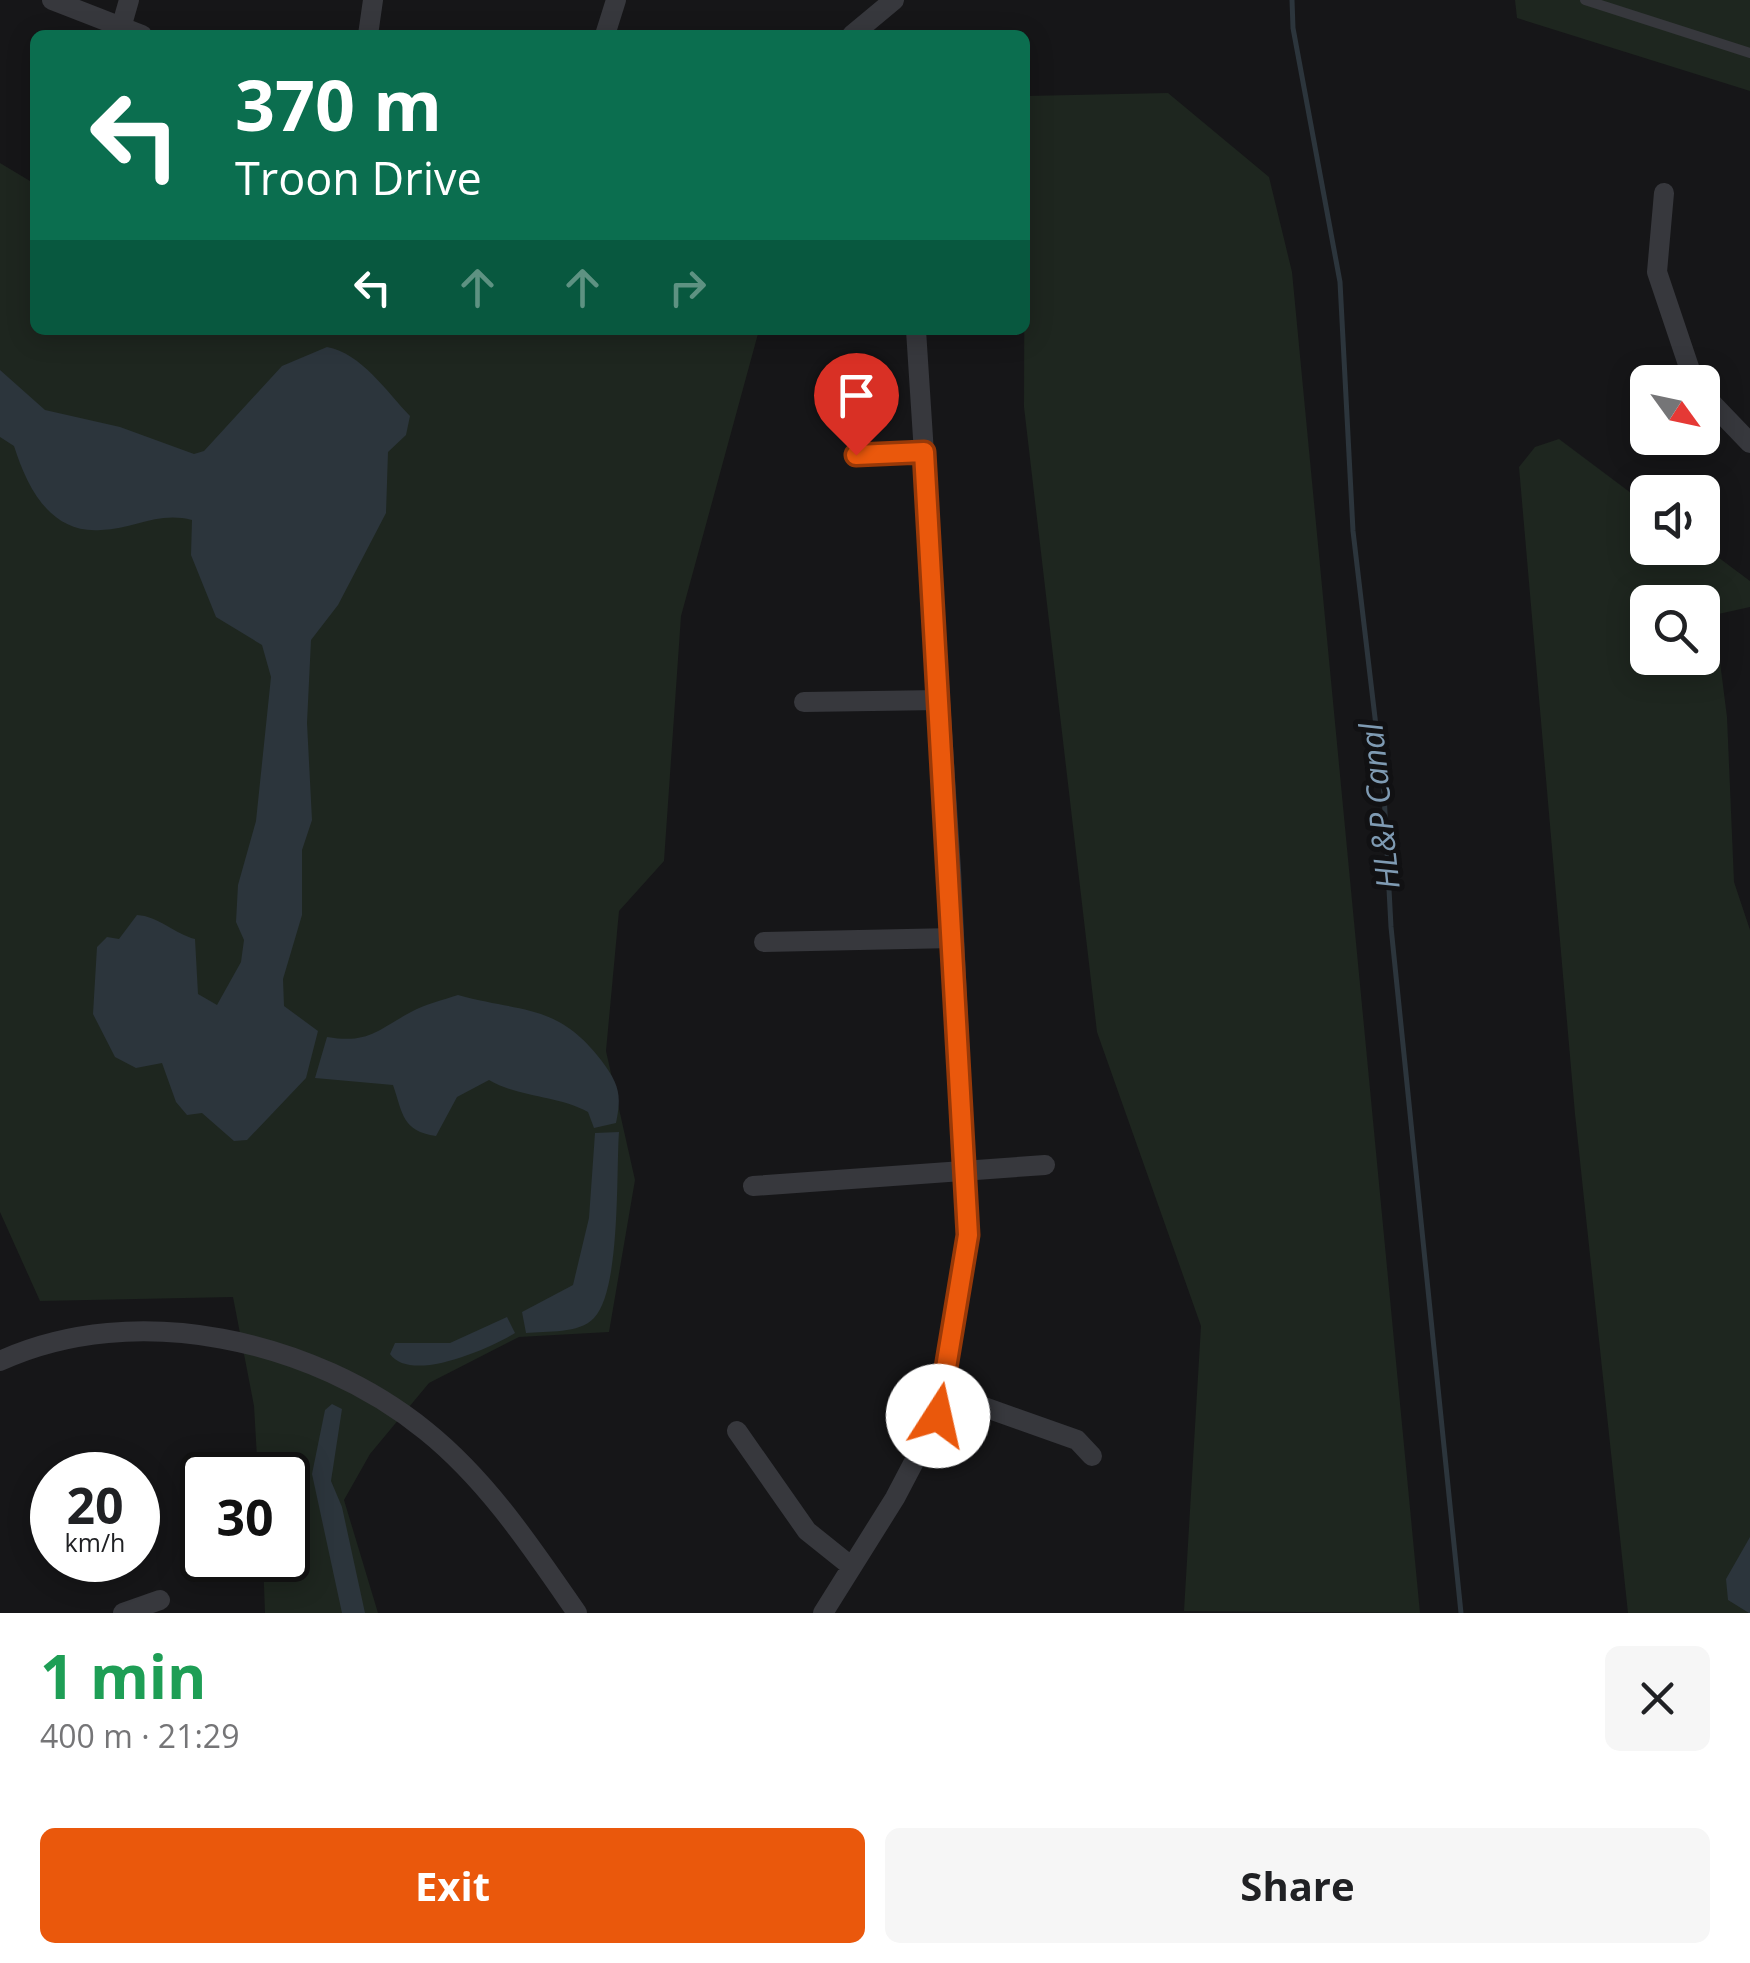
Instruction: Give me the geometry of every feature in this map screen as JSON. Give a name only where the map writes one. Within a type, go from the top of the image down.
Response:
[{"type":"street","points":[[52,0],[127,30]]},
{"type":"street","points":[[121,28],[129,0]]},
{"type":"street","points":[[369,30],[373,0]]},
{"type":"street","points":[[607,30],[616,0]]},
{"type":"street","points":[[858,30],[894,0]]},
{"type":"street","points":[[1664,193],[1657,272],[1688,365]]},
{"type":"street","points":[[824,1613],[938,1416],[968,1235],[954,938],[916,335]]},
{"type":"street","points":[[1720,411],[1750,442]]},
{"type":"street","points":[[856,455],[924,452]]},
{"type":"street","points":[[804,702],[940,700]]},
{"type":"street","points":[[764,942],[954,938]]},
{"type":"street","points":[[753,1186],[1044,1166]]},
{"type":"street","points":[[0,1361],[77,1338],[146,1334],[210,1338],[311,1364],[394,1408],[426,1430],[469,1470],[516,1525],[577,1613]]},
{"type":"street","points":[[942,1392],[1077,1440],[1092,1456]]},
{"type":"street","points":[[737,1431],[807,1532],[852,1567]]},
{"type":"street","points":[[124,1613],[160,1600]]},
{"type":"lane","points":[[1585,0],[1750,53]]},
{"type":"shaded area","points":[[1515,0],[1750,0],[1750,91],[1517,18]]},
{"type":"shaded area","points":[[1168,93],[1269,177],[1292,272],[1420,1613],[1184,1611],[1201,1326],[1097,1032],[1024,407],[1024,335],[1030,335],[1030,96]]},
{"type":"shaded area","points":[[0,163],[30,181],[30,335],[758,335],[681,616],[664,861],[619,911],[606,1051],[635,1180],[609,1332],[519,1337],[429,1383],[370,1454],[344,1500],[378,1613],[265,1613],[264,1582],[310,1582],[310,1452],[257,1452],[254,1406],[233,1297],[40,1301],[0,1212]]},
{"type":"shaded area","points":[[327,347],[362,365],[410,416],[406,435],[388,452],[386,513],[338,605],[311,640],[307,723],[312,820],[302,850],[302,915],[283,979],[284,1006],[318,1031],[306,1078],[247,1140],[234,1141],[202,1113],[187,1115],[176,1102],[162,1063],[136,1068],[115,1057],[93,1014],[97,947],[107,937],[119,939],[137,915],[195,939],[198,994],[217,1005],[241,962],[244,940],[236,922],[238,885],[256,821],[271,677],[262,645],[216,617],[191,555],[192,520],[168,518],[113,529],[83,529],[54,516],[43,505],[14,446],[0,437],[0,370],[45,410],[120,427],[194,454],[204,451],[282,366]]},
{"type":"shaded area","points":[[1559,439],[1630,492],[1630,565],[1720,565],[1720,559],[1750,581],[1750,607],[1720,614],[1720,585],[1630,585],[1630,675],[1720,675],[1720,662],[1727,717],[1734,882],[1750,930],[1750,1613],[1628,1613],[1575,1114],[1519,467],[1535,447]]},
{"type":"shaded area","points":[[458,995],[537,1013],[569,1028],[601,1060],[615,1083],[619,1097],[616,1123],[594,1128],[588,1112],[576,1106],[489,1080],[457,1097],[436,1136],[410,1125],[393,1085],[315,1078],[327,1037],[363,1037],[416,1009]]},
{"type":"shaded area","points":[[619,1132],[613,1257],[603,1304],[594,1318],[580,1327],[526,1333],[522,1312],[573,1285],[589,1218],[595,1133]]},
{"type":"shaded area","points":[[507,1317],[515,1333],[451,1360],[415,1365],[400,1362],[390,1354],[395,1343],[450,1343]]},
{"type":"shaded area","points":[[332,1404],[342,1409],[331,1481],[342,1507],[365,1613],[342,1613],[312,1474],[325,1410]]},
{"type":"shaded area","points":[[1750,1537],[1749,1613],[1728,1600],[1726,1579]]},
{"type":"waterway","name":"HL&P Canal","points":[[1292,0],[1293,28],[1340,282],[1353,531],[1384,794],[1391,927],[1461,1613]]},
{"type":"route","points":[[856,455],[924,452],[951,870],[968,1235],[938,1416]]}]
